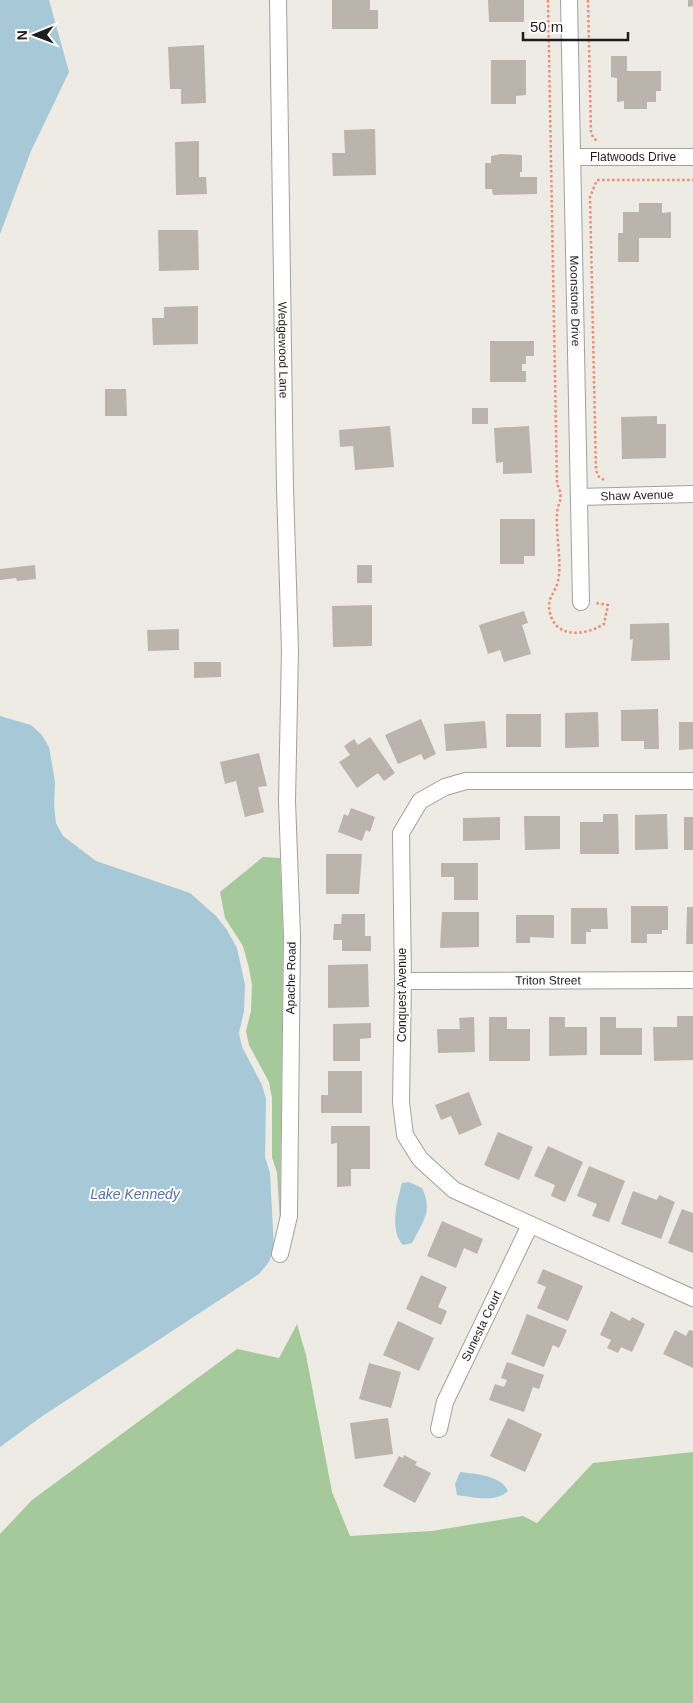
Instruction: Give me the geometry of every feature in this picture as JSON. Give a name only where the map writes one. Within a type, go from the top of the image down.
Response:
[{"type":"street","name":"Wedgewood Lane","points":[[278,0],[290,700]]},
{"type":"street","name":"Moonstone Drive","points":[[569,0],[581,602]]},
{"type":"street","name":"Flatwoods Drive","points":[[572,157],[693,157]]},
{"type":"street","name":"Shaw Avenue","points":[[579,497],[693,494]]},
{"type":"street","name":"Apache Road","points":[[280,1254],[289,1216],[290,1170],[288,1127],[292,936],[287,801],[290,700]]},
{"type":"street","name":"Conquest Avenue","points":[[693,781],[466,781],[445,787],[420,801],[400,833],[403,981],[401,1102],[405,1136],[420,1159],[454,1190],[693,1298]]},
{"type":"street","name":"Triton Street","points":[[403,981],[693,980]]},
{"type":"street","name":"Sunesta Court","points":[[439,1429],[445,1402],[530,1225]]},
{"type":"path","points":[[548,0],[557,484],[562,499],[557,514],[558,582],[550,596],[549,607],[558,627],[578,634],[593,630],[604,624],[608,605],[581,602]]},
{"type":"path","points":[[588,0],[591,133],[594,139],[600,142]]},
{"type":"path","points":[[612,480],[603,480],[599,477],[596,470],[590,197],[592,187],[597,180],[693,180]]},
{"type":"green space","points":[[263,857],[280,858],[283,935],[280,1222],[277,1173],[272,1157],[272,1098],[269,1082],[249,1045],[246,1031],[251,1011],[252,985],[249,968],[243,946],[225,918],[220,892]]},
{"type":"green space","points":[[297,1324],[306,1355],[332,1492],[350,1536],[432,1531],[523,1516],[537,1523],[593,1463],[693,1452],[693,1703],[0,1703],[0,1534],[32,1500],[237,1349],[279,1358]]},
{"type":"water","points":[[0,0],[49,0],[69,72],[31,151],[0,234]]},
{"type":"water","name":"Lake Kennedy","points":[[0,716],[31,725],[41,734],[49,747],[55,782],[54,806],[56,823],[63,836],[96,861],[190,893],[216,916],[227,930],[237,948],[245,985],[244,1011],[239,1033],[242,1047],[262,1085],[266,1099],[265,1157],[270,1173],[274,1249],[269,1262],[259,1274],[41,1417],[0,1447]]},
{"type":"water","points":[[409,1182],[422,1188],[427,1203],[427,1210],[412,1243],[403,1245],[396,1231],[395,1215],[402,1183]]},
{"type":"water","points":[[460,1472],[494,1478],[505,1486],[508,1491],[503,1495],[490,1498],[457,1495],[455,1484]]},
{"type":"building","points":[[332,0],[370,0],[370,10],[378,10],[378,29],[332,29]]},
{"type":"building","points":[[488,0],[524,0],[524,22],[489,22]]},
{"type":"building","points":[[688,0],[693,0],[693,6],[688,7]]},
{"type":"building","points":[[204,45],[206,103],[181,104],[181,89],[170,89],[168,47]]},
{"type":"building","points":[[611,56],[627,56],[627,71],[661,71],[661,91],[656,91],[656,102],[647,102],[647,109],[624,109],[624,101],[617,102],[617,78],[611,77]]},
{"type":"building","points":[[491,60],[526,60],[526,95],[516,96],[516,104],[491,104]]},
{"type":"building","points":[[375,129],[376,175],[333,176],[332,153],[345,153],[344,130]]},
{"type":"building","points":[[199,141],[199,177],[206,177],[207,194],[176,195],[175,142]]},
{"type":"building","points":[[501,154],[522,155],[522,172],[520,172],[520,177],[537,177],[537,194],[493,195],[492,189],[485,189],[485,163],[491,163],[491,156]]},
{"type":"building","points":[[639,203],[662,203],[662,213],[671,212],[671,238],[639,238],[639,262],[618,262],[618,233],[623,233],[623,212],[639,212]]},
{"type":"building","points":[[158,230],[198,230],[199,270],[159,271]]},
{"type":"building","points":[[198,306],[198,344],[153,345],[152,318],[164,318],[164,307]]},
{"type":"building","points":[[490,341],[534,341],[534,356],[526,356],[526,364],[522,364],[522,371],[526,371],[526,382],[490,382]]},
{"type":"building","points":[[105,389],[126,389],[127,416],[105,416]]},
{"type":"building","points":[[472,408],[488,408],[488,424],[472,424]]},
{"type":"building","points":[[657,416],[657,424],[666,424],[666,458],[622,459],[621,417]]},
{"type":"building","points":[[390,426],[394,467],[355,470],[353,446],[340,447],[339,430]]},
{"type":"building","points":[[529,426],[532,473],[503,474],[503,462],[496,463],[494,428]]},
{"type":"building","points":[[500,519],[535,519],[535,556],[524,556],[524,564],[500,564]]},
{"type":"building","points":[[35,565],[36,579],[17,581],[16,578],[0,580],[0,569]]},
{"type":"building","points":[[357,565],[372,565],[372,583],[357,583]]},
{"type":"building","points":[[372,605],[372,646],[333,647],[332,606]]},
{"type":"building","points":[[524,611],[528,623],[522,625],[531,654],[504,662],[500,650],[488,654],[479,625]]},
{"type":"building","points":[[669,623],[670,660],[631,661],[633,639],[630,640],[630,624]]},
{"type":"building","points":[[179,629],[179,650],[148,651],[147,630]]},
{"type":"building","points":[[194,662],[221,662],[221,677],[194,678]]},
{"type":"building","points":[[658,709],[659,749],[644,749],[644,741],[621,741],[621,710]]},
{"type":"building","points":[[598,712],[599,747],[565,748],[565,713]]},
{"type":"building","points":[[506,714],[541,714],[541,747],[506,747]]},
{"type":"building","points":[[421,719],[436,754],[424,760],[421,754],[398,764],[385,735]]},
{"type":"building","points":[[485,721],[487,748],[446,751],[444,724]]},
{"type":"building","points":[[679,722],[693,722],[693,749],[679,750]]},
{"type":"building","points":[[370,737],[395,773],[384,781],[378,773],[357,788],[339,762],[350,755],[344,746],[354,739],[358,745]]},
{"type":"building","points":[[259,753],[267,786],[258,787],[264,812],[245,817],[236,781],[225,784],[220,762]]},
{"type":"building","points":[[351,808],[375,817],[370,832],[366,830],[362,841],[338,832],[344,814],[348,816]]},
{"type":"building","points":[[603,814],[618,814],[619,854],[580,854],[580,822],[603,822]]},
{"type":"building","points":[[667,814],[668,849],[635,850],[635,815]]},
{"type":"building","points":[[524,816],[560,816],[560,849],[525,850]]},
{"type":"building","points":[[500,817],[500,840],[463,841],[463,818]]},
{"type":"building","points":[[684,817],[693,817],[693,850],[684,850]]},
{"type":"building","points":[[326,854],[362,854],[359,894],[326,894]]},
{"type":"building","points":[[441,863],[478,863],[478,900],[454,900],[454,877],[441,877]]},
{"type":"building","points":[[631,906],[668,906],[668,930],[662,930],[662,934],[647,934],[647,943],[631,943]]},
{"type":"building","points":[[687,907],[693,907],[693,944],[686,944]]},
{"type":"building","points":[[571,908],[607,908],[608,929],[591,929],[591,932],[586,932],[586,944],[571,944]]},
{"type":"building","points":[[442,912],[479,912],[479,947],[440,948]]},
{"type":"building","points":[[342,914],[365,914],[365,936],[371,936],[371,951],[342,951],[342,940],[333,940],[334,924],[341,924]]},
{"type":"building","points":[[516,915],[554,915],[554,938],[530,937],[530,943],[516,943]]},
{"type":"building","points":[[368,964],[369,1007],[328,1008],[328,965]]},
{"type":"building","points":[[677,1016],[693,1016],[693,1060],[654,1061],[653,1027],[677,1027]]},
{"type":"building","points":[[474,1017],[475,1052],[438,1053],[437,1029],[460,1029],[459,1018]]},
{"type":"building","points":[[489,1017],[507,1017],[507,1029],[530,1029],[530,1061],[489,1061]]},
{"type":"building","points":[[549,1017],[565,1017],[565,1027],[587,1027],[587,1055],[549,1056]]},
{"type":"building","points":[[600,1017],[616,1017],[616,1028],[642,1028],[642,1055],[600,1055]]},
{"type":"building","points":[[371,1023],[371,1038],[360,1039],[360,1061],[333,1061],[333,1024]]},
{"type":"building","points":[[328,1071],[362,1071],[362,1113],[321,1113],[321,1095],[328,1095]]},
{"type":"building","points":[[469,1092],[482,1125],[459,1135],[451,1116],[441,1120],[435,1105]]},
{"type":"building","points":[[331,1126],[370,1126],[370,1169],[351,1169],[351,1186],[337,1187],[337,1143],[331,1144]]},
{"type":"building","points":[[498,1132],[533,1147],[519,1180],[484,1165]]},
{"type":"building","points":[[548,1146],[583,1162],[565,1202],[551,1196],[555,1185],[534,1176]]},
{"type":"building","points":[[589,1166],[625,1181],[609,1222],[592,1216],[597,1204],[577,1196]]},
{"type":"building","points":[[633,1191],[657,1200],[659,1195],[675,1202],[661,1239],[621,1224]]},
{"type":"building","points":[[682,1209],[693,1213],[693,1253],[668,1243]]},
{"type":"building","points":[[442,1221],[483,1239],[477,1254],[464,1248],[456,1268],[427,1256]]},
{"type":"building","points":[[543,1269],[583,1286],[568,1321],[537,1308],[546,1287],[537,1283]]},
{"type":"building","points":[[421,1275],[447,1287],[438,1307],[447,1311],[441,1325],[406,1309]]},
{"type":"building","points":[[611,1311],[630,1321],[632,1317],[645,1324],[632,1352],[621,1347],[618,1353],[607,1348],[611,1340],[600,1335]]},
{"type":"building","points":[[527,1314],[567,1330],[559,1348],[553,1345],[544,1367],[511,1354]]},
{"type":"building","points":[[398,1321],[434,1338],[419,1371],[383,1355]]},
{"type":"building","points":[[675,1330],[686,1336],[689,1330],[693,1331],[693,1368],[663,1354]]},
{"type":"building","points":[[507,1362],[544,1375],[539,1389],[533,1387],[524,1412],[489,1400],[495,1384],[504,1387],[507,1380],[501,1378]]},
{"type":"building","points":[[369,1363],[401,1372],[391,1408],[359,1399]]},
{"type":"building","points":[[388,1418],[393,1454],[355,1459],[350,1423]]},
{"type":"building","points":[[508,1418],[542,1434],[525,1472],[490,1456]]},
{"type":"building","points":[[404,1455],[417,1462],[415,1465],[431,1473],[415,1503],[383,1486],[399,1456],[403,1458]]}]
